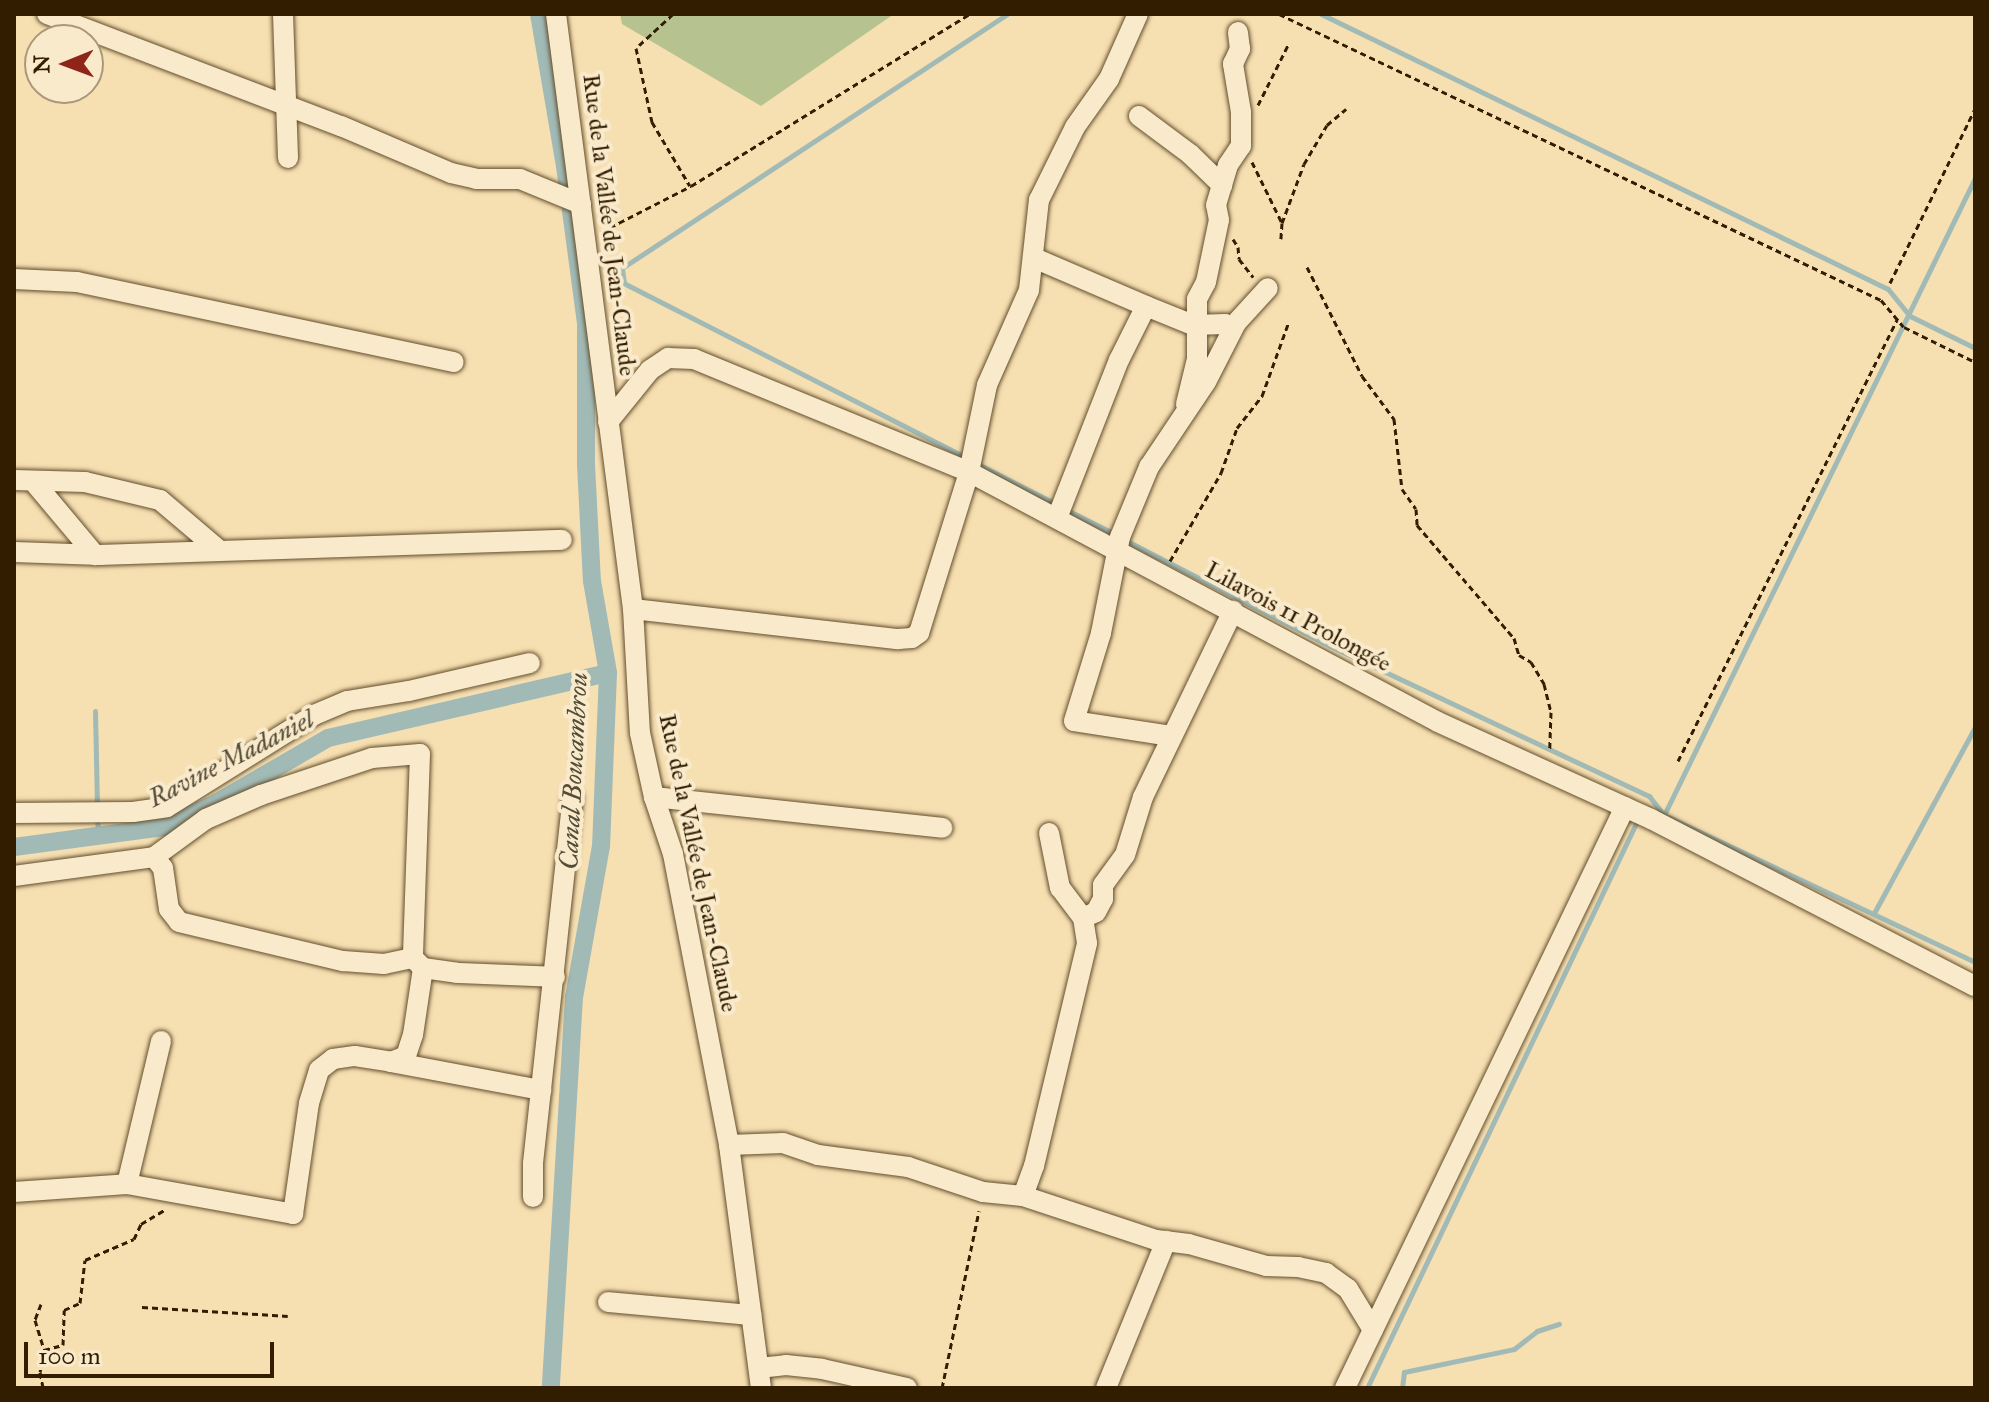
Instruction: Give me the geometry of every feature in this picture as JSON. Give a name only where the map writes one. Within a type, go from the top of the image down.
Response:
[{"type":"street","points":[[47,14],[451,173],[476,179],[520,179],[581,204]]},
{"type":"street","points":[[283,14],[289,107],[288,158]]},
{"type":"street","name":"Rue de la Vallée de Jean-Claude","points":[[556,14],[633,609],[640,733],[654,797],[673,854],[729,1145],[760,1378]]},
{"type":"street","points":[[633,609],[912,638],[919,633],[969,472],[987,385],[1029,290],[1039,200],[1075,127],[1109,79],[1138,14]]},
{"type":"street","points":[[1182,420],[1197,359],[1197,299],[1206,282],[1219,220],[1216,205],[1241,146],[1233,64],[1240,49],[1238,32]]},
{"type":"street","points":[[1139,116],[1190,154],[1222,185]]},
{"type":"street","points":[[1034,258],[1196,325],[1225,324],[1232,330]]},
{"type":"street","points":[[14,279],[77,282],[454,362]]},
{"type":"street","points":[[1171,736],[1074,721],[1101,633],[1117,551],[1149,467],[1206,382],[1232,330],[1265,290]]},
{"type":"street","points":[[1057,518],[1119,360],[1146,306]]},
{"type":"street","name":"Lilavois 11 Prolongée","points":[[608,422],[650,370],[668,358],[694,359],[969,472],[1438,722],[1651,819],[1975,986]]},
{"type":"street","points":[[24,480],[85,482],[160,500],[219,550]]},
{"type":"street","points":[[24,480],[95,555]]},
{"type":"street","points":[[14,552],[95,555],[562,540]]},
{"type":"street","points":[[1083,918],[1096,912],[1103,899],[1103,885],[1125,855],[1143,797],[1233,611]]},
{"type":"street","points":[[14,813],[133,812],[167,807],[314,715],[347,701],[409,691],[530,663]]},
{"type":"street","points":[[14,876],[154,857],[206,819],[261,795],[372,758],[420,754],[418,963],[413,1035],[406,1056],[391,1062]]},
{"type":"street","points":[[533,1197],[541,1090],[573,797]]},
{"type":"street","points":[[654,797],[942,828]]},
{"type":"street","points":[[1345,1388],[1625,807]]},
{"type":"street","points":[[1023,1196],[1034,1166],[1087,943],[1083,918],[1060,888],[1049,833]]},
{"type":"street","points":[[154,857],[163,868],[169,909],[179,922],[343,961],[418,963],[555,977]]},
{"type":"street","points":[[127,1184],[161,1041]]},
{"type":"street","points":[[14,1192],[127,1184],[293,1214],[309,1103],[319,1070],[333,1059],[355,1056],[541,1090]]},
{"type":"street","points":[[729,1145],[783,1143],[818,1155],[908,1167],[983,1192],[1023,1196],[1166,1241],[1266,1266],[1326,1273],[1348,1289],[1373,1330]]},
{"type":"street","points":[[1106,1388],[1166,1241]]},
{"type":"street","points":[[608,1302],[751,1315]]},
{"type":"street","points":[[760,1378],[786,1365],[822,1369],[907,1388]]},
{"type":"path","points":[[673,14],[636,48],[652,122],[691,186]]},
{"type":"path","points":[[585,240],[691,186],[969,14]]},
{"type":"path","points":[[1279,14],[1881,300],[1904,327],[1975,362]]},
{"type":"path","points":[[1257,108],[1288,45]]},
{"type":"path","points":[[1281,239],[1282,223],[1304,164],[1327,125],[1346,109]]},
{"type":"path","points":[[1890,283],[1975,109]]},
{"type":"path","points":[[1241,138],[1282,223]]},
{"type":"path","points":[[1219,220],[1238,247],[1239,259],[1265,290]]},
{"type":"path","points":[[1307,267],[1362,376],[1394,419],[1402,489],[1416,509],[1417,525],[1514,638],[1519,655],[1531,662],[1544,684],[1551,712],[1550,750]]},
{"type":"path","points":[[1678,761],[1897,319]]},
{"type":"path","points":[[1163,574],[1221,473],[1237,428],[1262,396],[1288,324]]},
{"type":"path","points":[[942,1388],[983,1192]]},
{"type":"path","points":[[44,1350],[63,1345],[64,1310],[80,1303],[85,1260],[134,1239],[141,1224],[189,1193]]},
{"type":"path","points":[[41,1304],[35,1320],[44,1350],[40,1372],[43,1388]]},
{"type":"path","points":[[142,1307],[288,1316]]},
{"type":"green space","points":[[620,14],[894,14],[761,106],[622,24]]},
{"type":"waterway","name":"Canal Boucambrou","points":[[539,14],[565,166],[586,323],[586,464],[592,581],[608,673],[601,846],[574,997],[551,1388]]},
{"type":"waterway","points":[[967,458],[624,283],[622,268],[1007,14]]},
{"type":"waterway","points":[[1321,14],[1888,289],[1910,316],[1975,348]]},
{"type":"waterway","points":[[1664,815],[1975,178]]},
{"type":"waterway","points":[[976,463],[1056,504]]},
{"type":"waterway","points":[[1065,509],[1117,535]]},
{"type":"waterway","points":[[1125,540],[1330,646],[1649,796],[1664,815],[1975,962]]},
{"type":"waterway","name":"Ravine Madaniel","points":[[14,847],[164,827],[216,803],[328,738],[608,673]]},
{"type":"waterway","points":[[95,711],[97,806]]},
{"type":"waterway","points":[[1874,913],[1975,727]]},
{"type":"waterway","points":[[97,816],[98,838]]},
{"type":"waterway","points":[[1367,1388],[1638,819]]},
{"type":"waterway","points":[[1402,1388],[1404,1372],[1514,1349],[1537,1331],[1559,1324]]}]
